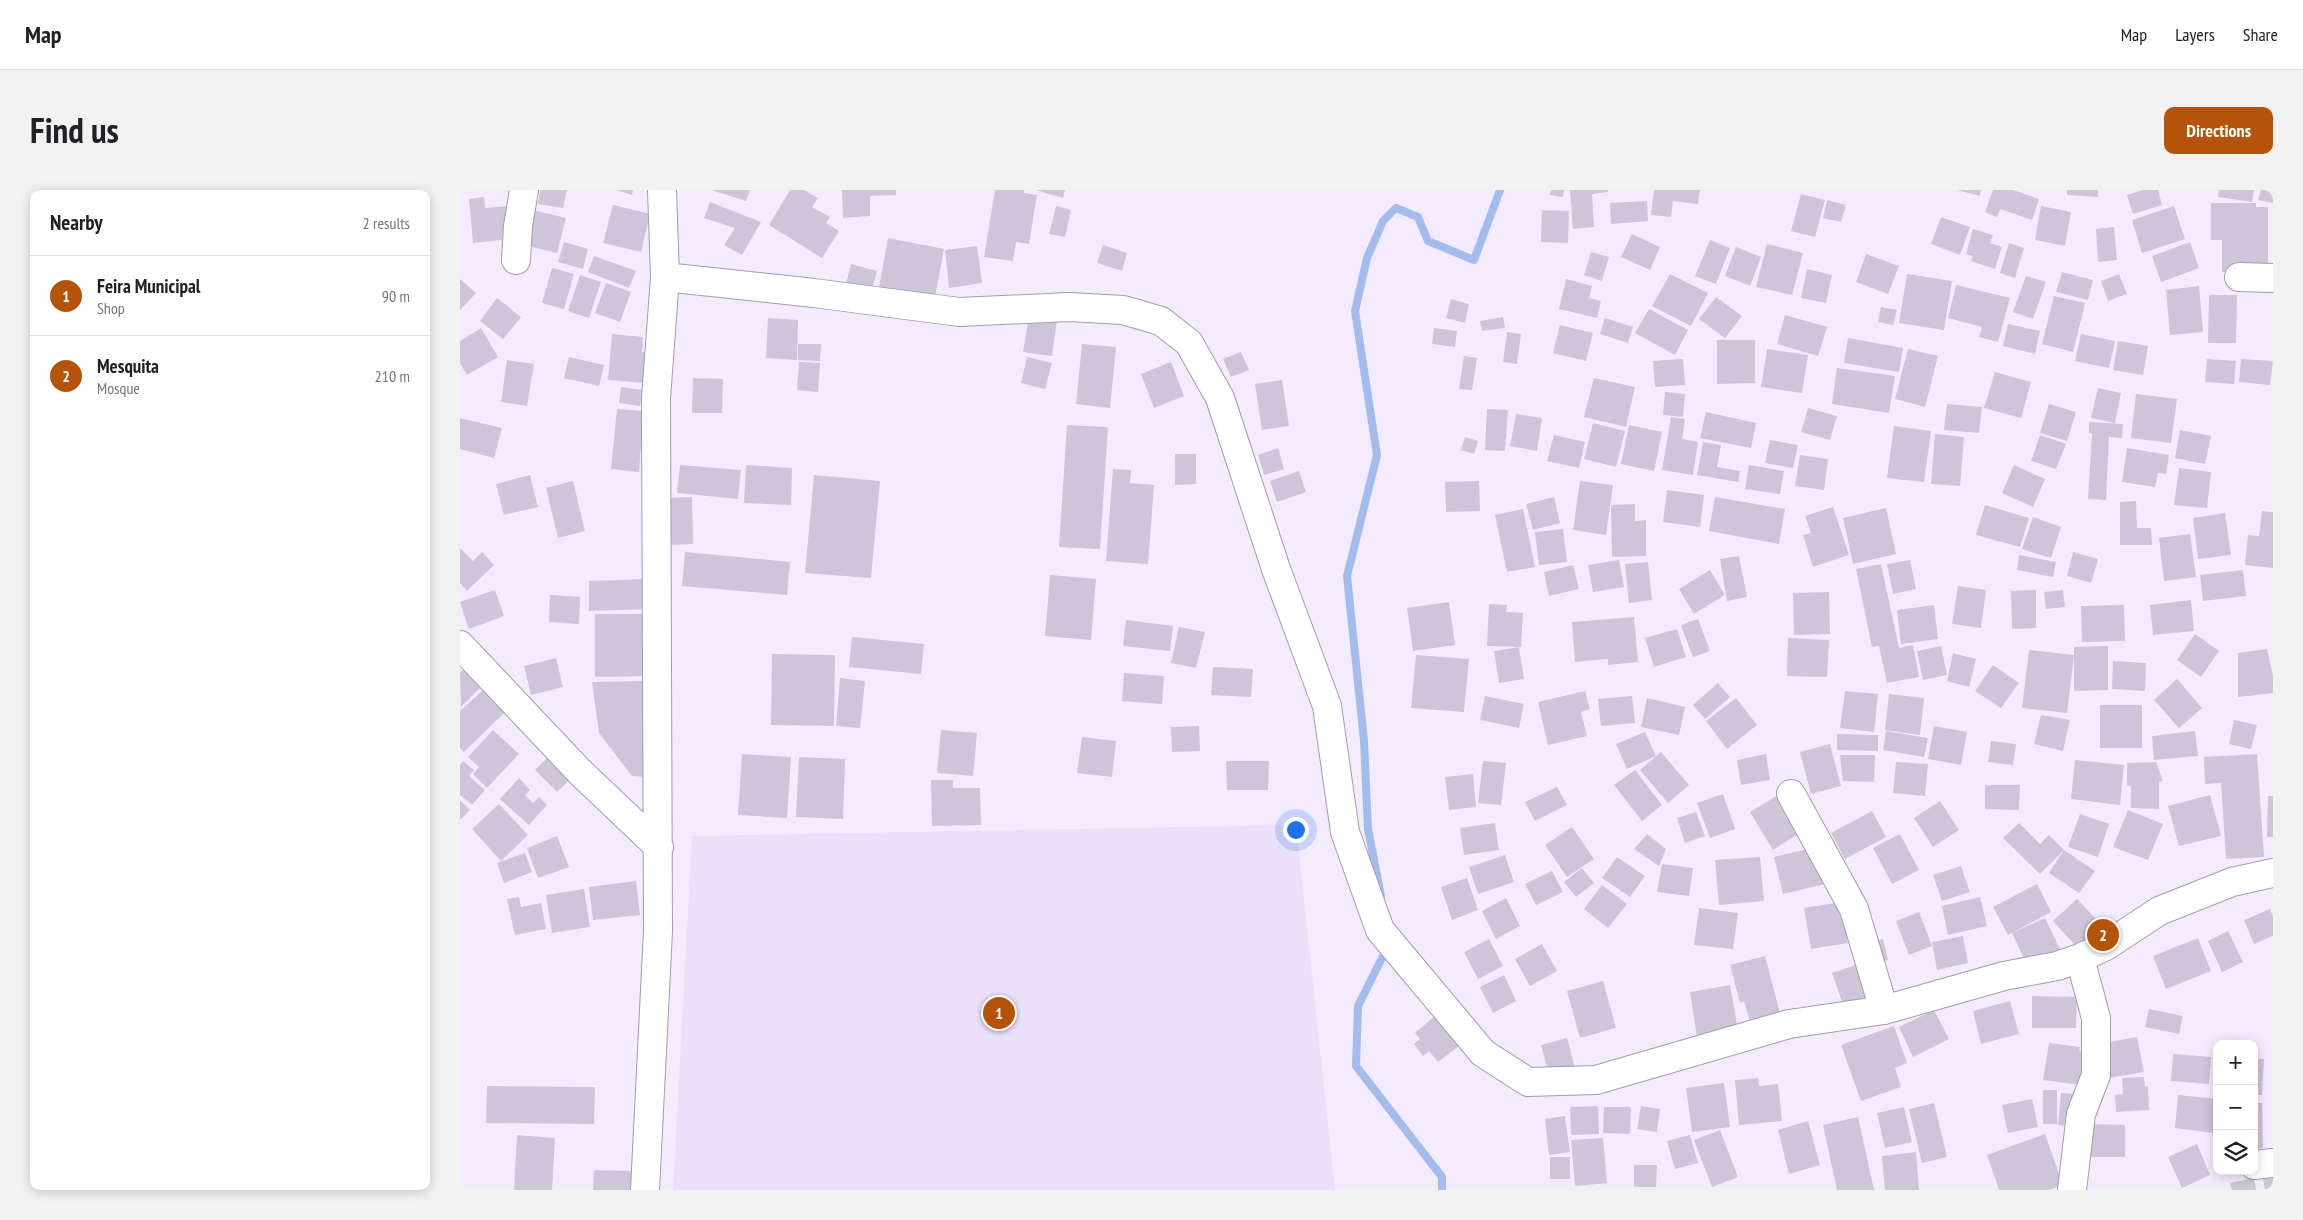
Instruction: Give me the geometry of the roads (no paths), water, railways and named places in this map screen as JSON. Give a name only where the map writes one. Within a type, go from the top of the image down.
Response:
[{"type":"street","points":[[516,260],[518,226],[524,190]]},
{"type":"street","points":[[645,1190],[658,930],[656,398],[665,277],[662,190]]},
{"type":"street","points":[[665,277],[814,293],[959,312],[1069,307],[1123,310],[1161,321],[1189,343],[1220,398],[1276,569],[1327,706],[1345,832],[1380,930],[1483,1053],[1528,1082],[1596,1080],[1789,1024],[1884,1010],[2004,976],[2058,966],[2106,946],[2159,910],[2232,882],[2273,873]]},
{"type":"street","points":[[2239,278],[2273,278]]},
{"type":"street","points":[[460,644],[580,772],[659,847]]},
{"type":"street","points":[[1791,794],[1854,909],[1884,1010]]},
{"type":"street","points":[[2072,1190],[2081,1114],[2096,1075],[2096,1018],[2080,958]]},
{"type":"street","points":[[2258,1165],[2273,1163]]},
{"type":"waterway","points":[[1381,896],[1368,829],[1364,741],[1347,576],[1377,455],[1355,311],[1367,258],[1383,221],[1396,208],[1418,217],[1428,241],[1474,260],[1500,190]]},
{"type":"waterway","points":[[1387,948],[1358,1006],[1356,1066],[1442,1177],[1442,1190]]},
{"type":"place","name":"Mesquita","points":[[2103,935]]},
{"type":"place","name":"Feira Municipal","points":[[999,1013]]}]
